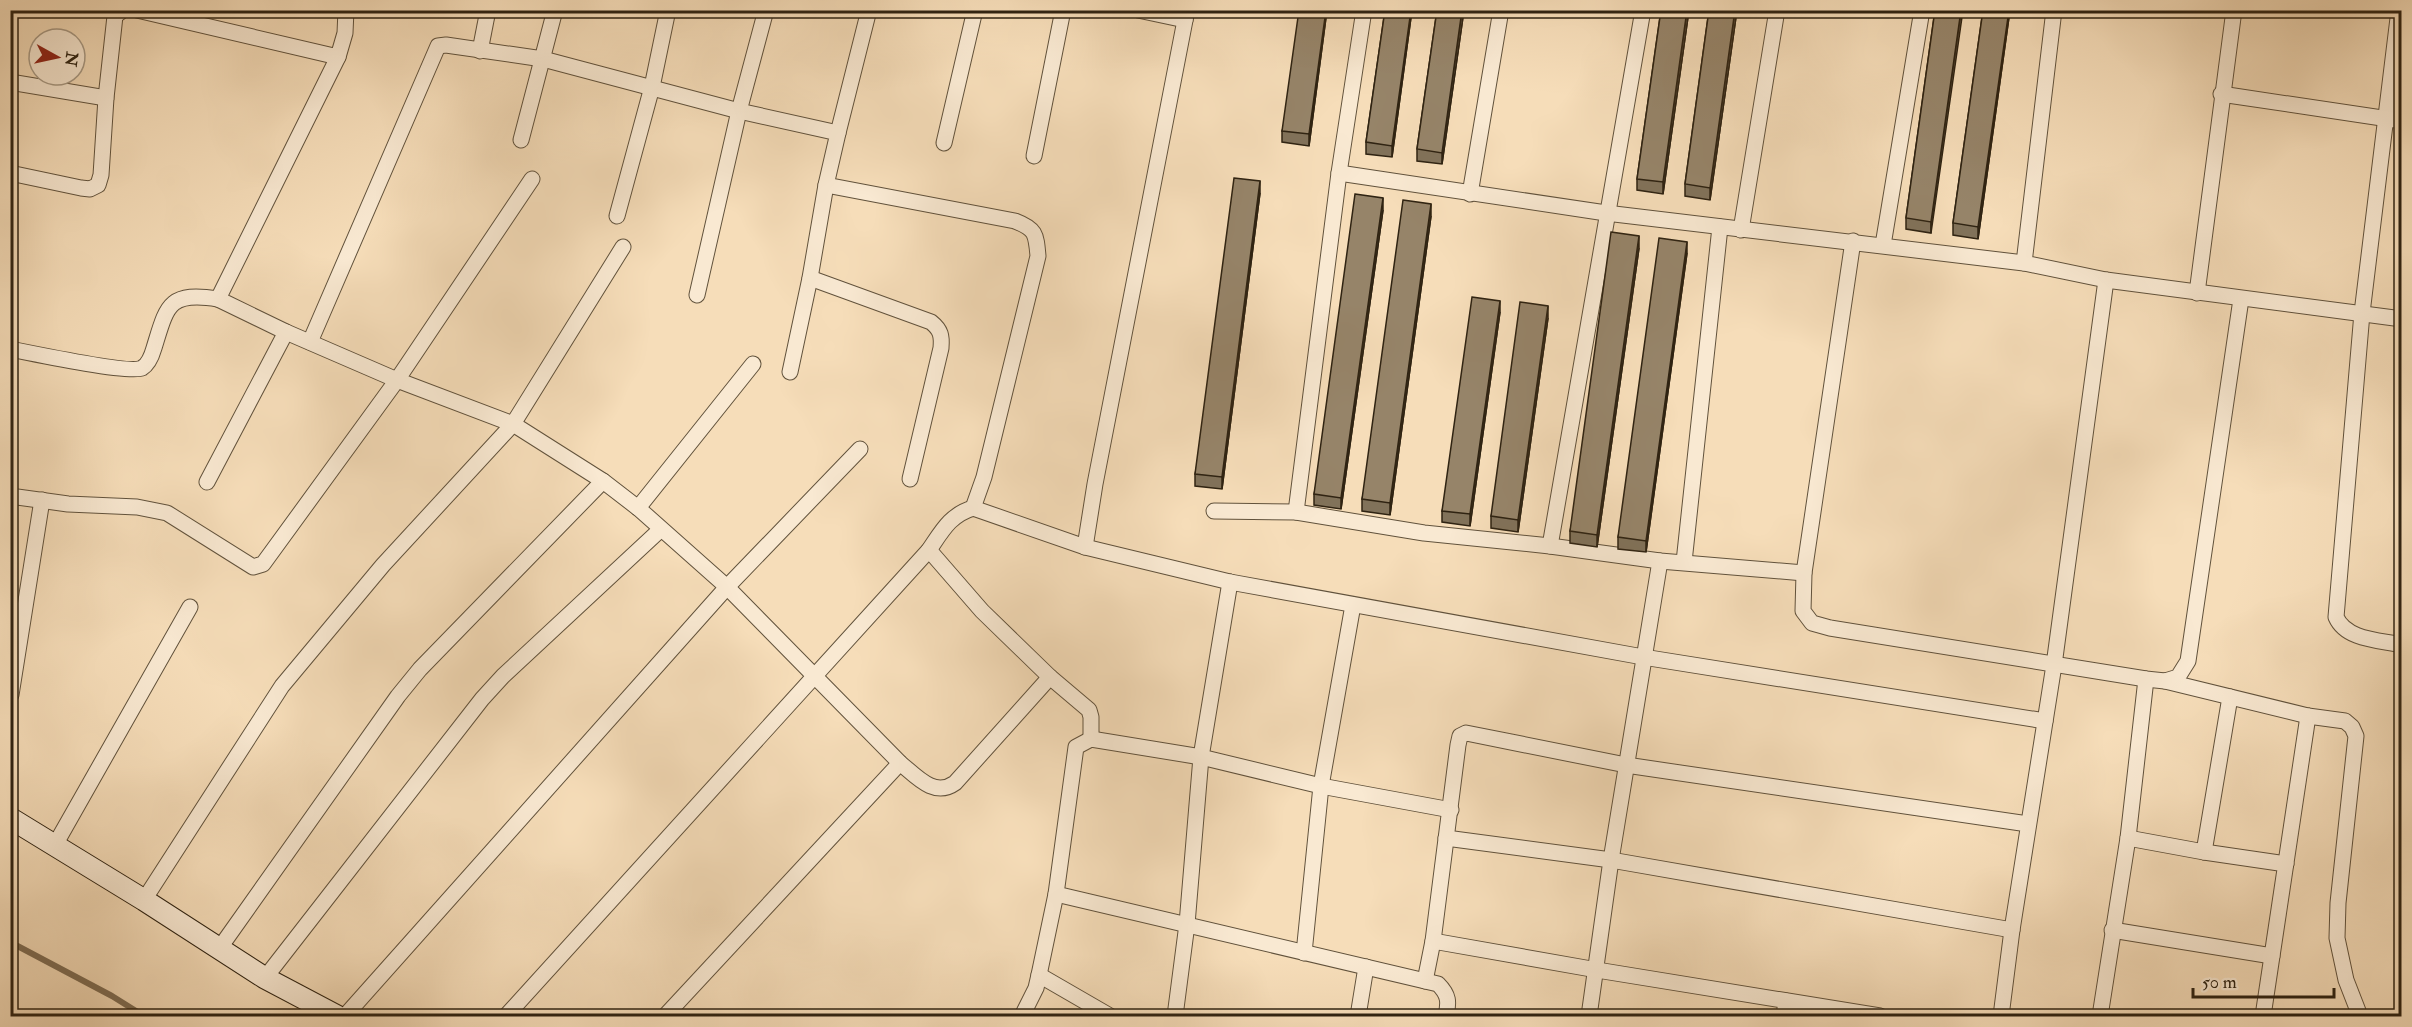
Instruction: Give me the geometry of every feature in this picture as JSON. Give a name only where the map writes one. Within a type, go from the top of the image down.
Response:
[{"type":"street","points":[[10,173],[81,188],[90,189],[98,185],[101,175],[115,16],[123,10]]},
{"type":"street","points":[[137,10],[338,57]]},
{"type":"street","points":[[218,299],[338,57],[345,33],[346,10]]},
{"type":"street","points":[[480,51],[488,10]]},
{"type":"street","points":[[521,140],[555,10]]},
{"type":"street","points":[[617,216],[651,87],[668,10]]},
{"type":"street","points":[[697,296],[739,111],[766,10]]},
{"type":"street","points":[[790,372],[810,278],[826,185],[869,10]]},
{"type":"street","points":[[944,143],[975,10]]},
{"type":"street","points":[[1034,156],[1063,10]]},
{"type":"street","points":[[1085,547],[1095,484],[1186,15],[1138,10]]},
{"type":"street","points":[[1296,512],[1338,173],[1364,10]]},
{"type":"street","points":[[1470,194],[1501,10]]},
{"type":"street","points":[[1550,546],[1643,10]]},
{"type":"street","points":[[1741,230],[1777,10]]},
{"type":"street","points":[[1883,245],[1922,10]]},
{"type":"street","points":[[2024,263],[2054,10]]},
{"type":"street","points":[[2197,292],[2221,94],[2234,10]]},
{"type":"street","points":[[2399,10],[2362,313],[2336,617],[2340,626],[2350,634],[2402,645]]},
{"type":"street","points":[[310,342],[438,46],[446,45],[543,58],[739,111],[838,133]]},
{"type":"street","points":[[10,82],[106,98]]},
{"type":"street","points":[[2221,94],[2402,121]]},
{"type":"street","points":[[1338,173],[1470,194],[1720,228],[1853,241],[2024,263],[2106,280],[2402,319]]},
{"type":"street","points":[[10,496],[137,507],[167,513],[241,561],[253,567],[263,564],[397,380],[532,179]]},
{"type":"street","points":[[826,185],[1015,221],[1031,227],[1036,238],[1038,256],[984,477],[973,508]]},
{"type":"street","points":[[1684,562],[1720,228]]},
{"type":"street","points":[[1853,241],[1804,573],[1803,611],[1812,623],[2054,665],[2165,681],[2308,716],[2345,721],[2352,726],[2356,736],[2338,903],[2337,938],[2346,980],[2360,1017]]},
{"type":"street","points":[[144,900],[282,686],[383,566],[513,424],[623,246]]},
{"type":"street","points":[[810,278],[931,322],[939,328],[942,336],[941,348],[910,479]]},
{"type":"street","points":[[2001,1017],[2012,930],[2054,665],[2106,280]]},
{"type":"street","points":[[10,349],[90,364],[142,368],[153,353],[165,312],[178,299],[198,296],[218,299],[285,332],[397,380],[513,424],[603,481],[638,508],[660,530],[727,587],[900,763],[927,785],[937,789],[948,789],[955,783],[1050,677]]},
{"type":"street","points":[[2165,681],[2178,677],[2188,661],[2241,299]]},
{"type":"street","points":[[207,482],[285,332]]},
{"type":"street","points":[[638,508],[753,364]]},
{"type":"street","points":[[345,1017],[727,587],[860,449]]},
{"type":"street","points":[[219,949],[398,696],[420,669],[603,481]]},
{"type":"street","points":[[11,695],[42,500]]},
{"type":"street","points":[[506,1017],[813,675],[929,550],[951,518],[973,508],[1085,547],[1230,582],[1643,657],[2045,720]]},
{"type":"street","points":[[1214,511],[1296,512],[1424,533],[1550,546],[1660,561],[1804,573]]},
{"type":"street","points":[[265,978],[502,676],[660,530]]},
{"type":"street","points":[[929,550],[982,611],[1050,677],[1089,710],[1091,739]]},
{"type":"street","points":[[1589,1017],[1611,860],[1660,561]]},
{"type":"street","points":[[1180,1016],[1201,757],[1230,582]]},
{"type":"street","points":[[1304,954],[1321,786],[1353,605]]},
{"type":"street","points":[[55,845],[190,607]]},
{"type":"street","points":[[2100,1017],[2128,838],[2146,679]]},
{"type":"street","points":[[2204,852],[2230,697]]},
{"type":"street","points":[[2263,1017],[2308,716]]},
{"type":"street","points":[[1425,981],[1433,941],[1458,745],[1460,736],[1466,733],[1626,765],[2028,824]]},
{"type":"street","points":[[1022,1017],[1036,988],[1056,894],[1076,747],[1091,739],[1201,757],[1321,786],[1451,810]]},
{"type":"street","points":[[665,1017],[900,763]]},
{"type":"street","points":[[10,819],[144,900],[265,978],[337,1017]]},
{"type":"street","points":[[1446,837],[1611,860],[2012,930]]},
{"type":"street","points":[[2128,838],[2286,864]]},
{"type":"street","points":[[1056,894],[1438,984],[1446,992],[1448,1003],[1446,1017]]},
{"type":"street","points":[[2112,930],[2272,956]]},
{"type":"street","points":[[1433,941],[1880,1017]]},
{"type":"street","points":[[1358,1017],[1366,967]]},
{"type":"street","points":[[1039,975],[1110,1017]]},
{"type":"street","points":[[1784,1017],[1786,1001]]},
{"type":"building","points":[[1299,10],[1326,10],[1309,134],[1282,131]]},
{"type":"building","points":[[1385,10],[1411,10],[1392,146],[1366,142]]},
{"type":"building","points":[[1437,10],[1462,10],[1442,153],[1417,149]]},
{"type":"building","points":[[1661,10],[1687,10],[1663,182],[1637,179]]},
{"type":"building","points":[[1709,10],[1735,10],[1710,188],[1685,184]]},
{"type":"building","points":[[1935,10],[1961,10],[1931,222],[1906,218]]},
{"type":"building","points":[[1983,10],[2009,10],[1978,227],[1953,223]]},
{"type":"building","points":[[1234,178],[1260,181],[1222,477],[1195,474]]},
{"type":"building","points":[[1355,194],[1383,198],[1341,498],[1314,494]]},
{"type":"building","points":[[1403,200],[1431,204],[1390,503],[1362,499]]},
{"type":"building","points":[[1611,232],[1639,236],[1597,535],[1570,531]]},
{"type":"building","points":[[1659,238],[1687,242],[1646,541],[1618,537]]},
{"type":"building","points":[[1472,297],[1500,301],[1470,514],[1442,511]]},
{"type":"building","points":[[1520,302],[1548,306],[1518,520],[1491,516]]},
{"type":"waterway","points":[[10,942],[112,996],[144,1016]]}]
